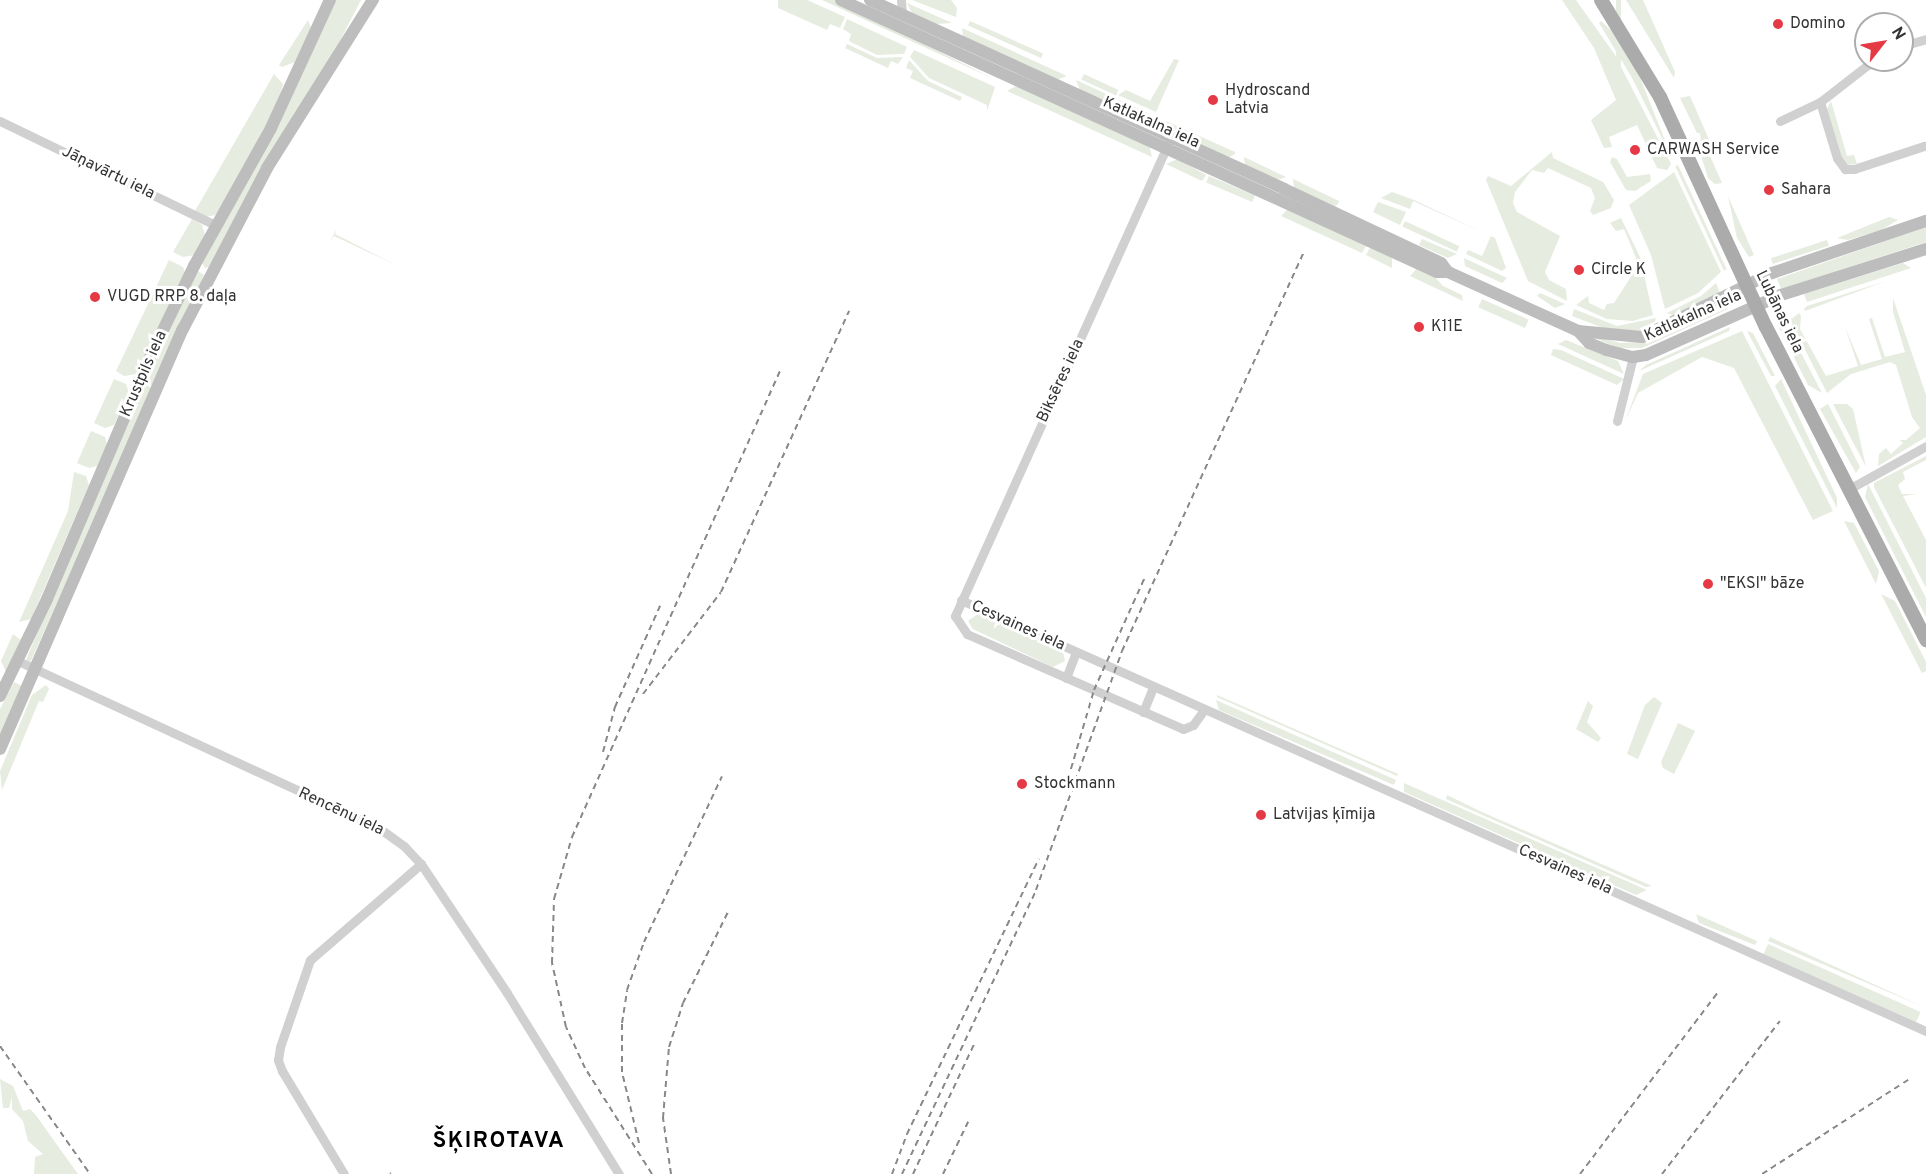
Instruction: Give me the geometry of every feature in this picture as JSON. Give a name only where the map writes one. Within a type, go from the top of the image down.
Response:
[{"type":"main road","name":"Lubānas iela","points":[[1601,0],[1660,97],[1756,306],[1926,640]]},
{"type":"street","name":"Krustpils iela","points":[[0,696],[18,661],[152,353],[216,226],[271,128],[330,0]]},
{"type":"street","points":[[340,52],[365,0]]},
{"type":"street","name":"Krustpils iela","points":[[0,749],[183,329],[267,168],[374,0]]},
{"type":"street","name":"Katlakalna iela","points":[[841,0],[1437,272],[1448,272],[1578,331],[1642,337],[1772,273],[1926,220]]},
{"type":"street","name":"Katlakalna iela","points":[[870,0],[1171,136],[1441,263],[1448,272]]},
{"type":"street","points":[[901,0],[902,15]]},
{"type":"street","points":[[1780,121],[1820,102],[1859,72]]},
{"type":"street","points":[[1820,102],[1837,158],[1845,169],[1854,170],[1924,146]]},
{"type":"street","name":"Jāņavārtu iela","points":[[0,121],[216,226]]},
{"type":"street","name":"Biksēres iela","points":[[959,625],[955,616],[961,600],[1171,136]]},
{"type":"street","name":"Katlakalna iela","points":[[1578,331],[1589,343],[1633,357],[1656,351],[1756,306],[1926,249]]},
{"type":"street","points":[[1617,421],[1633,357]]},
{"type":"street","points":[[1849,489],[1926,446]]},
{"type":"street","name":"Cesvaines iela","points":[[961,600],[1926,1031]]},
{"type":"street","name":"Cesvaines iela","points":[[959,625],[967,634],[1143,712],[1188,729],[1204,710]]},
{"type":"street","name":"Cesvaines iela","points":[[1066,678],[1076,652]]},
{"type":"street","name":"Rencēnu iela","points":[[18,661],[379,828],[422,864],[619,1174]]},
{"type":"street","points":[[1143,712],[1153,687]]},
{"type":"street","points":[[344,1174],[282,1071],[278,1060],[280,1047],[310,960],[422,864]]},
{"type":"shaded area","points":[[335,0],[361,0],[331,58],[247,194],[209,267],[205,268],[202,263]]},
{"type":"shaded area","points":[[778,0],[807,0],[845,17],[840,28],[830,24],[827,30],[778,8]]},
{"type":"shaded area","points":[[822,0],[836,0],[994,79],[887,30]]},
{"type":"shaded area","points":[[912,0],[951,0],[957,8],[956,17]]},
{"type":"shaded area","points":[[1562,0],[1576,0],[1615,55],[1671,164],[1667,170],[1657,168],[1637,125],[1609,137],[1612,147],[1604,148],[1591,120],[1616,100],[1594,48]]},
{"type":"shaded area","points":[[1616,0],[1621,0],[1621,94],[1616,94]]},
{"type":"shaded area","points":[[1626,0],[1643,0],[1675,72],[1674,78]]},
{"type":"shaded area","points":[[907,3],[952,23],[936,24],[912,13]]},
{"type":"shaded area","points":[[847,19],[907,47],[904,54],[877,55],[849,41],[851,34],[843,29]]},
{"type":"shaded area","points":[[308,20],[311,28],[295,62],[282,67],[279,65]]},
{"type":"shaded area","points":[[970,21],[1043,54],[1041,58],[968,26]]},
{"type":"shaded area","points":[[1601,21],[1614,33],[1639,75],[1672,158],[1631,76],[1599,23]]},
{"type":"shaded area","points":[[962,28],[1067,76],[1057,80],[963,36]]},
{"type":"shaded area","points":[[847,44],[877,58],[903,57],[898,64],[891,61],[888,68],[845,48]]},
{"type":"shaded area","points":[[914,50],[995,87],[987,111],[987,105],[929,78],[910,57]]},
{"type":"shaded area","points":[[1174,59],[1179,60],[1156,112],[1118,95],[1126,90],[1150,101]]},
{"type":"shaded area","points":[[909,60],[928,81],[962,97],[960,101],[910,78],[913,71],[906,68]]},
{"type":"shaded area","points":[[274,74],[283,84],[276,109],[222,206],[215,215],[205,217],[195,211]]},
{"type":"shaded area","points":[[1084,74],[1118,90],[1116,95],[1081,79]]},
{"type":"shaded area","points":[[1076,80],[1152,115],[1080,90]]},
{"type":"shaded area","points":[[1016,86],[1149,145],[1152,157],[1007,91]]},
{"type":"shaded area","points":[[1690,96],[1714,151],[1712,152],[1701,142],[1700,133],[1697,133],[1680,98]]},
{"type":"shaded area","points":[[1831,101],[1847,156],[1854,155],[1857,164],[1846,165],[1841,160],[1826,111]]},
{"type":"shaded area","points":[[1166,121],[1235,152],[1235,154],[1227,158],[1172,133]]},
{"type":"shaded area","points":[[1552,152],[1553,158],[1603,182],[1614,200],[1611,208],[1593,215],[1590,211],[1595,198],[1591,188],[1548,168],[1544,173],[1532,170],[1515,192],[1513,203],[1517,212],[1560,236],[1545,272],[1549,280],[1566,289],[1567,301],[1528,281],[1486,180],[1488,176],[1511,186]]},
{"type":"shaded area","points":[[1700,152],[1710,156],[1722,183],[1715,184],[1708,178]]},
{"type":"shaded area","points":[[1244,157],[1286,177],[1277,180],[1245,166]]},
{"type":"shaded area","points":[[1612,157],[1617,159],[1627,177],[1650,174],[1651,181],[1635,191],[1626,190],[1610,162]]},
{"type":"shaded area","points":[[1178,159],[1206,175],[1202,181],[1166,164]]},
{"type":"shaded area","points":[[1678,165],[1727,269],[1724,270],[1675,166]]},
{"type":"shaded area","points":[[1674,172],[1721,272],[1698,293],[1665,309],[1651,255],[1629,205]]},
{"type":"shaded area","points":[[1209,176],[1255,196],[1252,202],[1206,182]]},
{"type":"shaded area","points":[[1293,179],[1339,201],[1338,204],[1334,207],[1294,188]]},
{"type":"shaded area","points":[[1392,192],[1414,200],[1485,233],[1413,201],[1410,209],[1381,198]]},
{"type":"shaded area","points":[[1728,196],[1754,255],[1749,257],[1737,238]]},
{"type":"shaded area","points":[[1378,202],[1406,212],[1400,225],[1373,212]]},
{"type":"shaded area","points":[[1288,209],[1366,246],[1362,253],[1281,216]]},
{"type":"shaded area","points":[[1889,217],[1898,220],[1881,230],[1848,240],[1837,238]]},
{"type":"shaded area","points":[[1621,218],[1640,257],[1653,315],[1633,321],[1607,319],[1576,305],[1588,296],[1589,303],[1604,310],[1607,304],[1614,303],[1634,272],[1636,258],[1624,229],[1616,231],[1610,223]]},
{"type":"shaded area","points":[[192,219],[202,225],[205,235],[195,255],[183,257],[173,252]]},
{"type":"shaded area","points":[[1405,221],[1459,246],[1457,252],[1402,226]]},
{"type":"shaded area","points":[[1926,227],[1926,242],[1781,289],[1777,279]]},
{"type":"shaded area","points":[[337,228],[335,234],[396,265],[334,236],[330,242]]},
{"type":"shaded area","points":[[1491,236],[1495,238],[1506,268],[1502,271],[1466,254],[1468,250],[1482,256]]},
{"type":"shaded area","points":[[1422,239],[1457,254],[1448,258],[1419,245]]},
{"type":"shaded area","points":[[1827,240],[1829,246],[1773,264],[1771,258]]},
{"type":"shaded area","points":[[1371,246],[1392,256],[1392,268],[1366,255]]},
{"type":"shaded area","points":[[1464,258],[1507,278],[1502,283],[1465,266]]},
{"type":"shaded area","points":[[169,260],[183,267],[186,275],[136,374],[124,376],[116,371]]},
{"type":"shaded area","points":[[1903,263],[1911,268],[1807,302],[1804,294]]},
{"type":"shaded area","points":[[1417,268],[1433,275],[1443,286],[1462,295],[1463,301],[1410,276]]},
{"type":"shaded area","points":[[198,271],[204,275],[30,663],[26,660],[51,599],[167,331]]},
{"type":"shaded area","points":[[1886,281],[1805,311],[1804,309],[1807,306]]},
{"type":"shaded area","points":[[1716,283],[1720,293],[1676,316],[1667,313],[1701,296]]},
{"type":"shaded area","points":[[1540,293],[1565,304],[1555,308],[1537,296]]},
{"type":"shaded area","points":[[1893,298],[1926,395],[1926,437],[1878,466],[1879,454],[1886,448],[1891,454],[1903,443],[1900,440],[1906,440],[1920,428],[1912,417],[1896,365],[1890,362],[1851,374],[1827,393],[1790,320],[1799,313],[1801,316],[1800,329],[1826,376],[1858,366],[1845,327],[1861,365],[1882,359],[1869,319],[1872,318],[1885,357],[1905,352],[1893,312]]},
{"type":"shaded area","points":[[1482,299],[1529,320],[1525,328],[1478,307]]},
{"type":"shaded area","points":[[1725,302],[1728,309],[1642,348],[1617,348],[1589,335],[1620,343],[1642,342]]},
{"type":"shaded area","points":[[1574,309],[1617,326],[1656,318],[1653,327],[1642,331],[1606,329],[1572,316]]},
{"type":"shaded area","points":[[1777,324],[1786,324],[1822,393],[1808,385]]},
{"type":"shaded area","points":[[1730,327],[1729,331],[1639,371],[1646,365]]},
{"type":"shaded area","points":[[1742,331],[1833,511],[1813,520],[1734,368],[1702,357],[1638,393],[1625,421],[1643,374]]},
{"type":"shaded area","points":[[1747,331],[1753,333],[1775,376],[1771,376]]},
{"type":"shaded area","points":[[1566,340],[1618,361],[1624,374],[1558,344]]},
{"type":"shaded area","points":[[1553,349],[1561,350],[1624,379],[1617,385],[1551,355]]},
{"type":"shaded area","points":[[114,379],[126,384],[129,393],[114,425],[105,428],[94,423]]},
{"type":"shaded area","points":[[1781,379],[1837,498],[1837,508],[1775,386]]},
{"type":"shaded area","points":[[1828,404],[1860,467],[1856,473],[1820,409]]},
{"type":"shaded area","points":[[1833,404],[1847,404],[1853,409],[1866,467]]},
{"type":"shaded area","points":[[91,431],[105,437],[107,444],[97,466],[89,468],[77,463]]},
{"type":"shaded area","points":[[1926,456],[1926,460],[1903,472],[1905,479],[1898,485],[1902,494],[1917,494],[1903,496],[1926,540],[1926,588],[1874,483]]},
{"type":"shaded area","points":[[74,472],[86,476],[89,485],[31,619],[19,622],[68,511]]},
{"type":"shaded area","points":[[1868,484],[1926,598],[1926,617],[1865,497]]},
{"type":"shaded area","points":[[1844,521],[1854,523],[1879,571],[1876,584]]},
{"type":"shaded area","points":[[1881,594],[1895,601],[1926,662],[1926,671],[1922,673]]},
{"type":"shaded area","points":[[978,614],[1063,652],[1065,661],[1053,667],[973,629],[968,621]]},
{"type":"shaded area","points":[[13,634],[21,640],[7,674],[1,661]]},
{"type":"shaded area","points":[[14,682],[22,686],[0,739],[0,709]]},
{"type":"shaded area","points":[[46,685],[49,689],[43,702],[39,701],[2,790],[0,771],[32,695]]},
{"type":"shaded area","points":[[1217,695],[1398,774],[1397,776],[1217,697]]},
{"type":"shaded area","points":[[1654,697],[1662,703],[1638,759],[1627,754],[1645,705]]},
{"type":"shaded area","points":[[1216,700],[1396,780],[1394,785],[1219,710]]},
{"type":"shaded area","points":[[1588,701],[1593,706],[1587,722],[1601,738],[1598,742],[1576,729]]},
{"type":"shaded area","points":[[1678,723],[1695,731],[1674,774],[1663,768],[1661,762]]},
{"type":"shaded area","points":[[1404,783],[1647,890],[1636,895],[1404,792]]},
{"type":"shaded area","points":[[1447,795],[1652,886],[1646,887],[1446,799]]},
{"type":"shaded area","points":[[1696,914],[1757,941],[1755,945],[1699,923]]},
{"type":"shaded area","points":[[1770,937],[1774,939],[1924,1007],[1768,941]]},
{"type":"shaded area","points":[[1768,944],[1921,1012],[1916,1022],[1764,954]]},
{"type":"shaded area","points":[[0,1079],[13,1086],[23,1111],[30,1109],[35,1114],[78,1174],[34,1174],[35,1157],[43,1154],[28,1141],[23,1121],[12,1109],[12,1097],[9,1108],[3,1108]]},
{"type":"railway","points":[[902,1174],[1036,890],[1122,651],[1304,252]]},
{"type":"railway","points":[[643,694],[721,592],[849,311]]},
{"type":"railway","points":[[652,1174],[585,1068],[566,1027],[552,963],[554,899],[572,837],[780,371]]},
{"type":"railway","points":[[1068,779],[1094,690],[1146,575]]},
{"type":"railway","points":[[603,752],[615,707],[660,606]]},
{"type":"railway","points":[[639,1143],[622,1072],[622,1023],[627,990],[644,942],[722,776]]},
{"type":"railway","points":[[892,1174],[907,1134],[1039,859]]},
{"type":"railway","points":[[671,1174],[663,1118],[669,1047],[683,1003],[729,910]]},
{"type":"railway","points":[[1580,1174],[1718,992]]},
{"type":"railway","points":[[1662,1174],[1780,1021]]},
{"type":"railway","points":[[913,1174],[975,1042]]},
{"type":"railway","points":[[0,1046],[90,1174]]},
{"type":"railway","points":[[1762,1174],[1908,1080]]},
{"type":"railway","points":[[943,1174],[968,1122]]},
{"type":"place","name":"Domino","points":[[1778,24]]},
{"type":"place","name":"Hydroscand Latvia","points":[[1213,100]]},
{"type":"place","name":"CARWASH Service","points":[[1635,150]]},
{"type":"place","name":"Sahara","points":[[1769,190]]},
{"type":"place","name":"Circle K","points":[[1579,270]]},
{"type":"place","name":"VUGD RRP 8. daļa","points":[[95,297]]},
{"type":"place","name":"K11E","points":[[1419,327]]},
{"type":"place","name":"\"EKSI\" bāze","points":[[1708,584]]},
{"type":"place","name":"Stockmann","points":[[1022,784]]},
{"type":"place","name":"Latvijas ķīmija","points":[[1261,815]]},
{"type":"district","name":"ŠĶIROTAVA","points":[[499,1142]]}]
